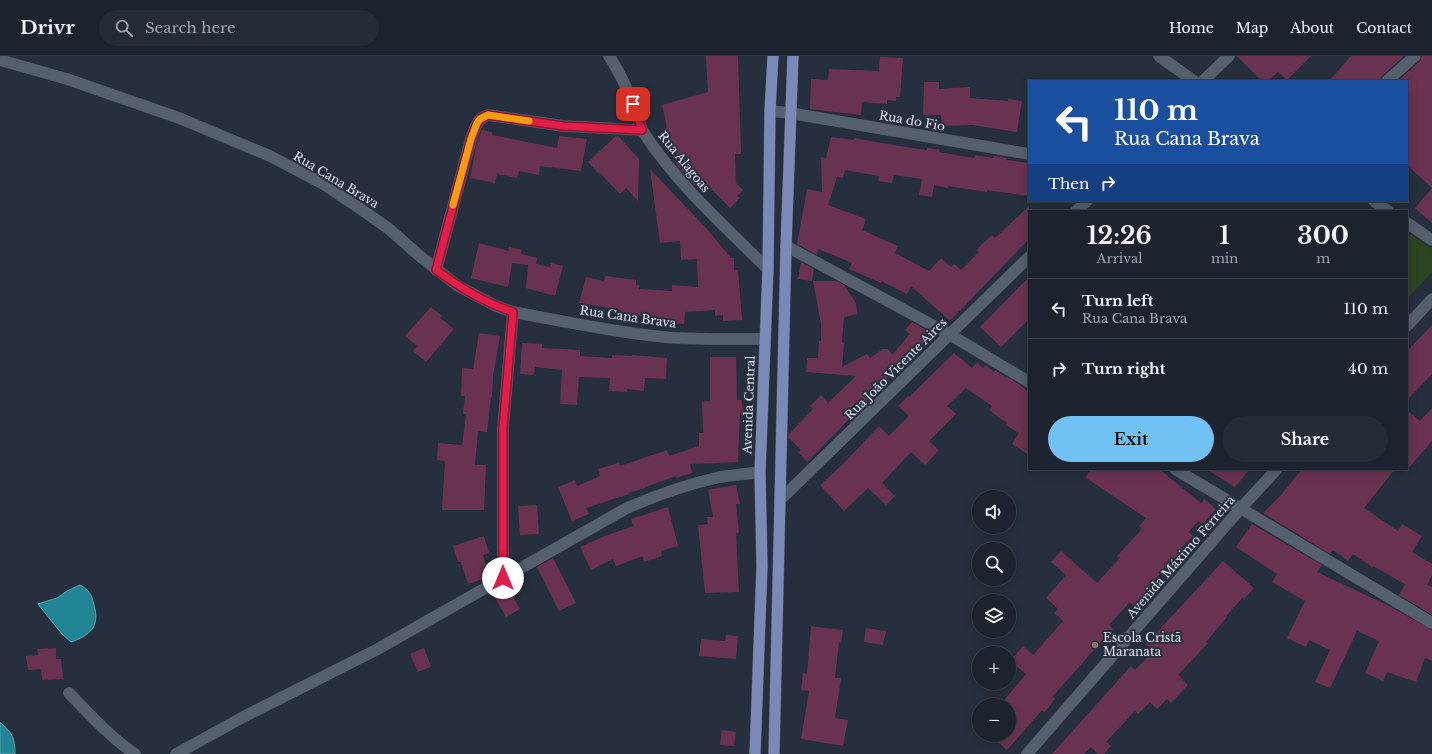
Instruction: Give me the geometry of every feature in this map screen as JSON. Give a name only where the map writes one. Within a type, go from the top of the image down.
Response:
[{"type":"main road","name":"Avenida Central","points":[[755,754],[762,566],[760,472],[768,269],[770,111],[773,56]]},
{"type":"main road","points":[[774,754],[786,246],[793,56]]},
{"type":"street","points":[[609,56],[624,84],[642,130]]},
{"type":"street","points":[[1159,56],[1193,80]]},
{"type":"street","points":[[1204,80],[1230,56]]},
{"type":"street","points":[[1388,80],[1415,56]]},
{"type":"street","name":"Rua Cana Brava","points":[[0,60],[67,79],[179,118],[270,156],[346,198],[389,229],[436,270],[458,286],[476,297],[496,306],[513,312],[596,327],[665,337],[699,339],[765,339]]},
{"type":"street","name":"Rua do Fio","points":[[770,111],[1028,154]]},
{"type":"street","name":"Rua Alagoas","points":[[436,270],[471,139],[477,123],[486,115],[563,126],[642,130],[681,182],[705,208],[768,269]]},
{"type":"street","points":[[1077,210],[1086,202]]},
{"type":"street","points":[[1375,202],[1387,210]]},
{"type":"street","points":[[1408,224],[1432,240]]},
{"type":"street","points":[[786,246],[949,334],[1028,381]]},
{"type":"street","name":"Rua João Vicente Aires","points":[[780,500],[1028,258]]},
{"type":"street","points":[[1408,325],[1432,299]]},
{"type":"street","points":[[503,578],[503,428],[513,312]]},
{"type":"street","points":[[1177,470],[1432,623]]},
{"type":"street","name":"Avenida Máximo Ferreira","points":[[1027,754],[1241,508],[1276,470]]},
{"type":"street","points":[[176,754],[247,715],[376,650],[627,508],[658,495],[693,484],[722,477],[760,472]]},
{"type":"street","points":[[69,693],[104,730],[135,754]]},
{"type":"green space","points":[[1408,233],[1432,249],[1432,272],[1408,298]]},
{"type":"water","points":[[80,585],[88,591],[91,596],[96,612],[96,619],[95,624],[89,633],[71,642],[62,634],[38,604],[57,598]]},
{"type":"water","points":[[0,722],[12,736],[15,754],[0,754]]},
{"type":"building","points":[[706,56],[738,56],[741,154],[735,154],[736,183],[743,190],[737,196],[740,198],[730,208],[702,180],[695,186],[690,181],[676,164],[667,140],[666,123],[662,105],[708,92]]},
{"type":"building","points":[[1237,56],[1311,56],[1287,80],[1278,72],[1269,80],[1261,80]]},
{"type":"building","points":[[1351,56],[1404,56],[1382,76],[1380,80],[1330,80]]},
{"type":"building","points":[[1422,56],[1432,56],[1432,188],[1408,166],[1408,80],[1399,80],[1420,61]]},
{"type":"building","points":[[880,57],[903,58],[900,97],[896,97],[896,101],[887,100],[887,104],[862,102],[861,115],[810,109],[811,79],[828,80],[829,69],[879,71]]},
{"type":"building","points":[[924,82],[939,82],[939,89],[970,87],[970,98],[1022,101],[1017,132],[972,125],[942,126],[941,115],[923,115]]},
{"type":"building","points":[[482,130],[492,132],[492,135],[557,148],[559,136],[587,139],[581,171],[540,166],[539,175],[519,171],[517,178],[497,174],[495,183],[470,178],[477,143]]},
{"type":"building","points":[[616,136],[618,136],[639,159],[638,201],[626,188],[620,194],[588,162]]},
{"type":"building","points":[[831,137],[854,140],[854,138],[927,150],[927,148],[940,150],[939,152],[974,158],[975,155],[993,158],[994,156],[1007,158],[1006,160],[1028,163],[1028,196],[948,186],[948,188],[934,185],[932,197],[919,195],[922,179],[894,175],[892,183],[878,181],[879,176],[845,170],[843,178],[837,177],[828,205],[866,219],[862,230],[898,246],[895,253],[929,271],[941,258],[951,267],[954,264],[961,270],[979,252],[976,250],[992,235],[995,238],[1029,206],[1028,240],[950,321],[911,286],[907,294],[881,281],[881,283],[849,269],[852,263],[818,249],[817,255],[797,244],[807,189],[822,192],[821,157],[826,158]]},
{"type":"building","points":[[650,169],[706,228],[731,258],[734,258],[734,270],[738,270],[742,320],[723,321],[723,315],[715,316],[715,310],[685,312],[684,324],[669,323],[670,320],[620,313],[621,310],[579,303],[586,277],[604,281],[605,276],[636,280],[636,285],[640,285],[639,289],[672,291],[672,285],[698,287],[697,259],[681,260],[680,241],[660,243]]},
{"type":"building","points":[[1432,188],[1432,223],[1415,208]]},
{"type":"building","points":[[479,243],[509,251],[509,247],[522,250],[521,254],[537,258],[536,264],[550,267],[551,263],[563,266],[555,296],[526,288],[528,265],[512,263],[508,287],[471,278]]},
{"type":"building","points":[[801,262],[814,269],[812,281],[798,279]]},
{"type":"building","points":[[1028,278],[1028,320],[1001,347],[980,327]]},
{"type":"building","points":[[813,281],[836,281],[844,285],[856,303],[857,314],[844,317],[842,367],[867,354],[870,358],[883,349],[888,349],[892,355],[910,334],[905,330],[912,322],[932,335],[923,345],[921,343],[900,367],[901,369],[867,392],[872,396],[807,462],[798,452],[801,450],[788,437],[789,434],[813,409],[810,406],[821,395],[828,403],[856,376],[806,372],[807,358],[818,358],[819,341],[821,341],[821,324]]},
{"type":"building","points":[[431,307],[442,316],[440,318],[454,329],[426,362],[413,351],[417,346],[405,336]]},
{"type":"building","points":[[1432,325],[1432,374],[1408,399],[1408,350]]},
{"type":"building","points":[[479,333],[500,336],[493,376],[492,397],[487,432],[478,431],[475,465],[486,465],[484,510],[442,510],[445,461],[437,460],[438,443],[462,445],[466,414],[463,414],[465,396],[461,396],[462,368],[473,369]]},
{"type":"building","points":[[522,343],[542,344],[542,348],[580,350],[580,356],[612,358],[612,355],[632,355],[667,358],[666,379],[645,378],[644,391],[627,389],[627,392],[609,391],[610,378],[579,377],[577,405],[560,404],[562,370],[535,367],[534,375],[520,374]]},
{"type":"building","points":[[954,353],[972,368],[977,362],[983,368],[985,365],[994,372],[995,370],[1006,378],[1011,379],[1028,391],[1028,454],[1012,444],[1019,433],[1006,425],[1007,423],[989,410],[992,406],[966,388],[947,406],[956,414],[929,441],[939,450],[925,465],[911,452],[882,483],[895,496],[886,505],[868,488],[844,511],[820,485],[843,464],[879,426],[889,436],[909,416],[898,406],[908,396],[909,397]]},
{"type":"building","points":[[710,357],[736,357],[737,400],[742,400],[743,413],[740,413],[738,462],[690,464],[692,473],[676,478],[676,476],[628,493],[629,494],[586,508],[589,514],[572,521],[558,487],[575,480],[577,486],[600,476],[598,469],[619,463],[620,466],[667,450],[669,456],[699,446],[699,433],[703,433],[702,402],[710,401]]},
{"type":"building","points":[[1432,408],[1432,441],[1408,469],[1408,411],[1420,421]]},
{"type":"building","points":[[1090,470],[1160,470],[1201,503],[1204,499],[1216,509],[1203,524],[1198,521],[1189,532],[1193,536],[1181,548],[1183,550],[1149,586],[1151,589],[1134,607],[1130,602],[1109,625],[1113,629],[1052,697],[1055,699],[1045,712],[1042,710],[1016,740],[1016,698],[1006,698],[1013,690],[1016,690],[1016,686],[1026,674],[1016,666],[1016,654],[1023,646],[1033,655],[1063,621],[1054,613],[1058,609],[1046,598],[1066,575],[1051,562],[1061,551],[1097,583],[1120,558],[1117,556],[1142,529],[1139,526],[1146,518],[1085,477]]},
{"type":"building","points":[[1208,470],[1249,470],[1235,487]]},
{"type":"building","points":[[1301,470],[1394,470],[1364,508],[1398,531],[1402,524],[1422,536],[1412,552],[1432,564],[1432,575],[1427,585],[1432,587],[1432,615],[1399,595],[1405,584],[1373,566],[1372,567],[1353,554],[1348,561],[1333,550],[1330,554],[1263,513],[1281,495]]},
{"type":"building","points":[[736,485],[740,504],[736,504],[739,533],[736,533],[739,592],[705,593],[698,525],[708,524],[707,517],[713,517],[708,490]]},
{"type":"building","points":[[537,505],[539,534],[520,535],[518,506]]},
{"type":"building","points":[[668,507],[678,546],[661,551],[662,556],[644,562],[643,556],[616,566],[613,559],[591,570],[580,547],[633,526],[631,519]]},
{"type":"building","points":[[1252,524],[1322,565],[1317,572],[1389,606],[1432,630],[1432,661],[1425,658],[1416,682],[1387,672],[1383,681],[1365,673],[1379,641],[1357,631],[1330,688],[1315,682],[1330,650],[1309,640],[1306,647],[1287,638],[1305,601],[1272,582],[1277,574],[1236,547]]},
{"type":"building","points":[[484,536],[489,553],[483,555],[489,577],[468,584],[461,562],[458,562],[453,546]]},
{"type":"building","points":[[553,558],[576,603],[559,611],[537,567]]},
{"type":"building","points":[[1223,561],[1254,588],[1244,599],[1243,597],[1226,616],[1227,617],[1206,642],[1208,643],[1178,675],[1188,685],[1171,703],[1167,699],[1157,709],[1150,702],[1138,714],[1135,711],[1106,742],[1111,746],[1104,754],[1098,754],[1091,747],[1084,754],[1052,754],[1131,666],[1135,670],[1154,651],[1146,644]]},
{"type":"building","points":[[507,586],[520,609],[506,617],[493,594]]},
{"type":"building","points":[[811,626],[843,630],[841,643],[839,642],[835,678],[841,678],[835,718],[848,720],[843,746],[801,739],[809,691],[801,690],[803,673],[807,674]]},
{"type":"building","points":[[866,628],[886,631],[883,645],[864,642]]},
{"type":"building","points":[[726,635],[738,636],[736,659],[699,656],[701,639],[725,641]]},
{"type":"building","points":[[56,648],[56,659],[61,659],[63,679],[42,680],[41,669],[28,670],[26,656],[38,655],[37,649]]},
{"type":"building","points":[[424,648],[431,667],[418,672],[410,654]]},
{"type":"building","points":[[722,730],[736,732],[734,746],[720,745]]},
{"type":"building","points":[[998,742],[1014,742],[1007,750]]},
{"type":"slow traffic","points":[[453,205],[471,139],[480,119],[488,115],[529,121]]},
{"type":"place","name":"Escola Cristã Maranata","points":[[1095,645]]},
{"type":"route","points":[[503,578],[503,428],[513,312],[476,297],[436,270],[471,139],[477,123],[486,115],[563,126],[642,130],[633,104]]}]
